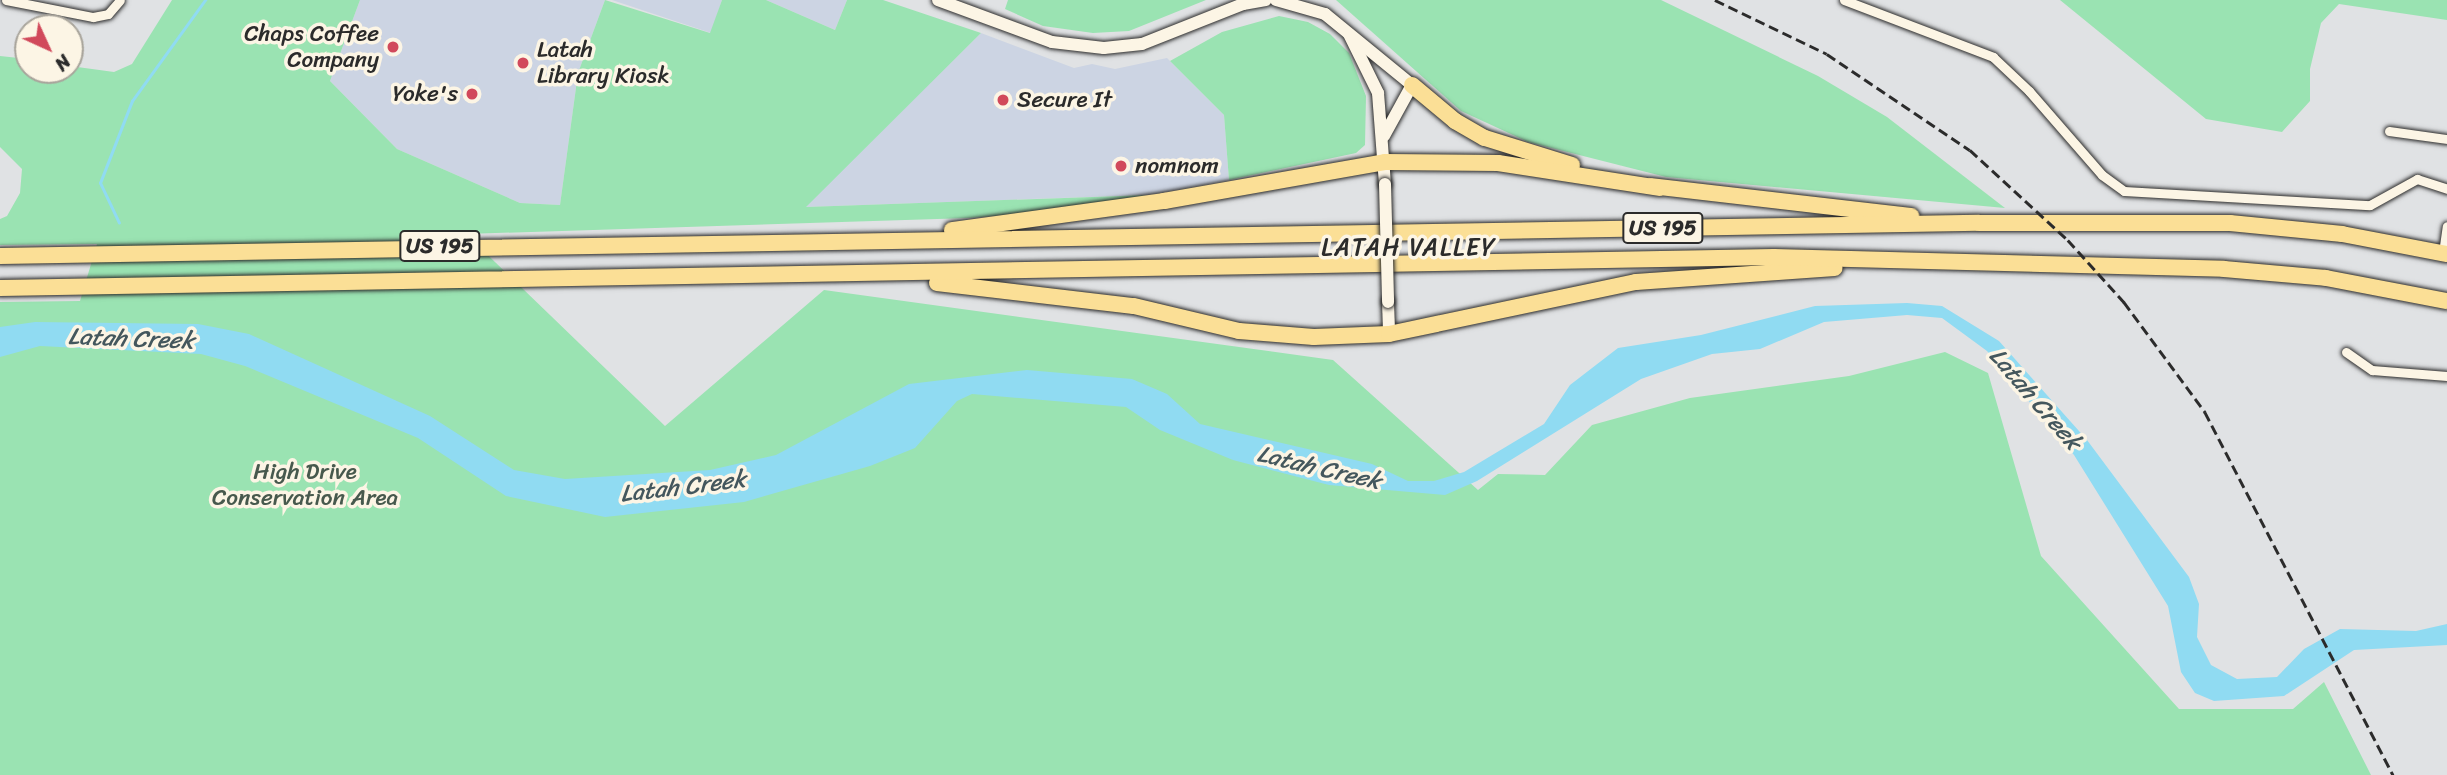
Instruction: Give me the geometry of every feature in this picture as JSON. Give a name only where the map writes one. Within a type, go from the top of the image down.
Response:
[{"type":"highway","points":[[1412,85],[1455,121],[1495,143],[1659,188]]},
{"type":"highway","points":[[881,240],[1164,201],[1385,162],[1498,163],[1659,188],[1979,223]]},
{"type":"highway","name":"US 195","points":[[0,256],[1979,223],[2230,223],[2342,234],[2445,254]]},
{"type":"highway","name":"US 195","points":[[0,288],[875,276],[1774,257],[1975,260],[2250,271],[2326,278],[2447,301]]},
{"type":"highway","points":[[875,276],[1134,306],[1240,331],[1314,337],[1389,334],[1576,293],[1674,278],[1776,269],[1906,269],[1975,260]]},
{"type":"main road","points":[[937,0],[1052,41],[1104,48],[1142,44],[1243,4],[1266,0]]},
{"type":"main road","points":[[1276,0],[1312,8],[1347,29],[1412,85],[1384,136]]},
{"type":"main road","points":[[1347,29],[1373,79],[1384,136],[1389,334]]},
{"type":"street","points":[[6,0],[93,17],[108,14],[120,0]]},
{"type":"street","points":[[1844,0],[1993,57],[2029,91],[2102,175],[2124,191],[2370,205],[2417,179],[2447,189]]},
{"type":"street","points":[[2389,131],[2447,139]]},
{"type":"street","points":[[2445,254],[2447,226]]},
{"type":"street","points":[[2346,352],[2372,370],[2447,376]]},
{"type":"shaded area","points":[[360,0],[605,0],[578,73],[560,205],[520,203],[397,149],[330,81]]},
{"type":"shaded area","points":[[612,0],[722,0],[711,33]]},
{"type":"shaded area","points":[[766,0],[847,0],[835,30]]},
{"type":"shaded area","points":[[981,33],[1074,68],[1092,64],[1115,69],[1167,58],[1224,115],[1229,180],[1148,195],[805,207]]},
{"type":"green space","name":"High Drive Conservation Area","points":[[172,0],[360,0],[330,81],[397,149],[520,203],[560,205],[578,73],[605,0],[710,33],[722,0],[766,0],[835,30],[847,0],[883,0],[981,33],[806,207],[1148,195],[1045,212],[969,218],[466,234],[665,426],[824,290],[1333,360],[1478,490],[1498,474],[1545,475],[1592,425],[1690,398],[1849,376],[1945,352],[1988,373],[2041,556],[2179,709],[2293,709],[2324,682],[2371,775],[0,775],[0,302],[80,301],[97,244],[0,245],[0,219],[7,216],[20,193],[22,169],[0,147],[0,56],[14,58],[14,84],[84,84],[84,68],[114,72],[132,64]]},
{"type":"green space","points":[[1008,0],[1206,0],[1129,31],[1093,33],[1043,26],[1005,9]]},
{"type":"green space","points":[[1336,0],[1661,0],[1818,76],[1887,117],[2005,208],[1666,177],[1528,142],[1461,111]]},
{"type":"green space","points":[[2060,0],[2447,0],[2447,20],[2339,4],[2321,23],[2310,69],[2310,101],[2282,132],[2206,119]]},
{"type":"green space","points":[[1279,16],[1308,22],[1330,34],[1349,53],[1366,96],[1365,145],[1356,153],[1229,180],[1224,115],[1170,61],[1222,32]]},
{"type":"water","name":"Latah Creek","points":[[1907,303],[1942,306],[1999,341],[2087,440],[2189,577],[2199,604],[2197,637],[2211,665],[2237,679],[2277,677],[2304,649],[2340,629],[2416,631],[2447,624],[2447,645],[2354,650],[2284,696],[2214,701],[2195,693],[2181,672],[2168,606],[2074,455],[1987,351],[1942,318],[1907,315],[1824,322],[1760,349],[1712,354],[1641,379],[1477,481],[1445,495],[1329,485],[1233,460],[1160,430],[1126,407],[972,394],[957,401],[915,448],[870,466],[744,502],[605,517],[506,496],[418,438],[245,366],[201,354],[40,346],[0,357],[0,327],[35,322],[198,324],[249,334],[430,416],[514,470],[565,479],[710,470],[776,455],[909,384],[1027,370],[1132,379],[1167,394],[1200,424],[1372,464],[1408,481],[1434,481],[1464,472],[1544,424],[1570,385],[1618,348],[1701,335],[1815,306]]},
{"type":"waterway","points":[[119,223],[100,183],[132,101],[205,0]]},
{"type":"railway","points":[[1715,0],[1827,54],[1970,150],[2068,240],[2124,302],[2205,412],[2393,775]]},
{"type":"place","name":"Chaps Coffee Company","points":[[393,47]]},
{"type":"place","name":"Latah Library Kiosk","points":[[523,63]]},
{"type":"place","name":"Yoke's","points":[[472,94]]},
{"type":"place","name":"Secure It","points":[[1003,100]]},
{"type":"place","name":"nomnom","points":[[1121,166]]},
{"type":"district","name":"LATAH VALLEY","points":[[1409,248]]}]
